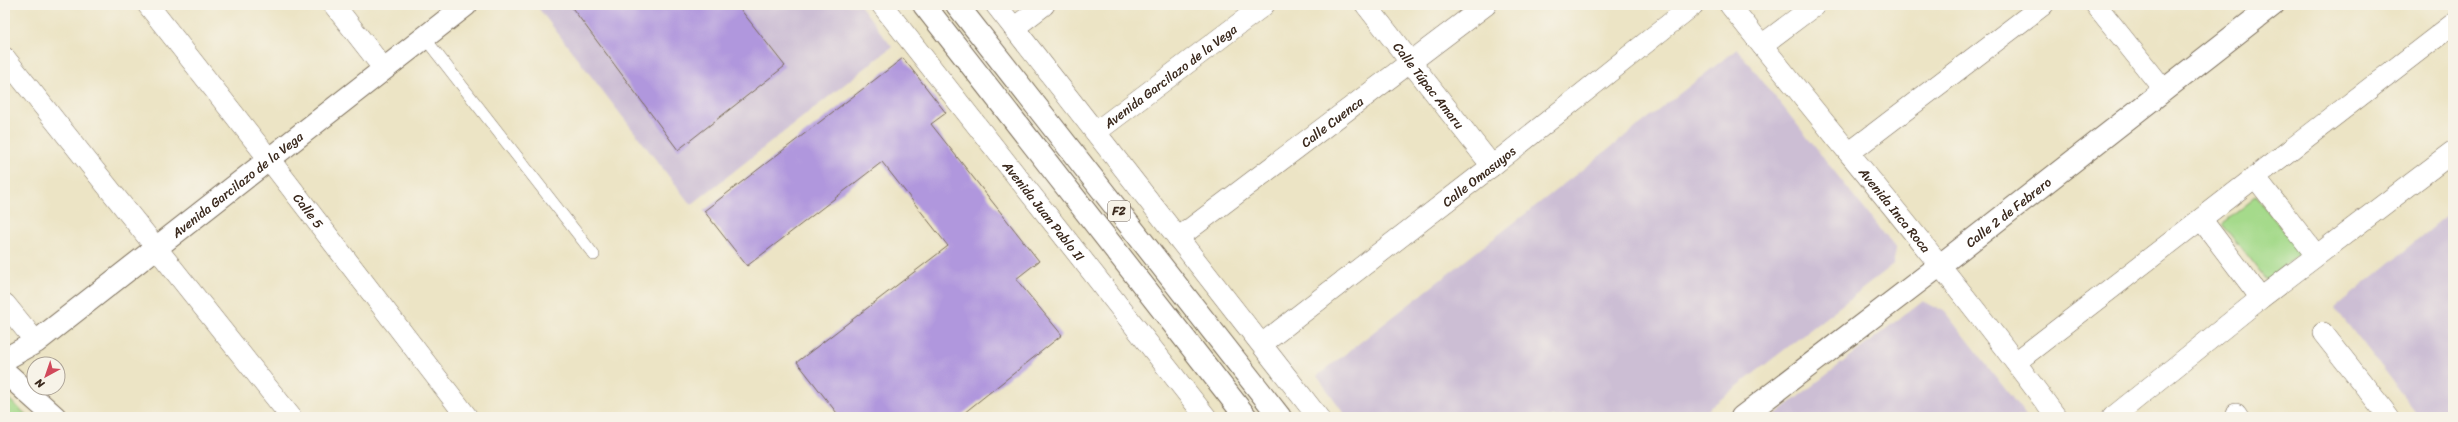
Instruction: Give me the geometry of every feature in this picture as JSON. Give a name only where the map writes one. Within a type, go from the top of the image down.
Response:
[{"type":"main road","name":"Avenida Garcilazo de la Vega","points":[[5,359],[36,342],[466,5]]},
{"type":"main road","name":"F2","points":[[924,5],[1246,417]]},
{"type":"main road","name":"F2","points":[[957,5],[1280,417]]},
{"type":"main road","name":"Calle 2 de Febrero","points":[[1742,417],[1939,266],[2273,5]]},
{"type":"main road","points":[[5,372],[55,417]]},
{"type":"street","name":"Calle 5","points":[[148,5],[270,159],[468,417]]},
{"type":"street","points":[[334,5],[384,69]]},
{"type":"street","name":"Avenida Juan Pablo II","points":[[882,5],[1206,417]]},
{"type":"street","points":[[996,5],[1318,417]]},
{"type":"street","points":[[1014,28],[1044,5]]},
{"type":"street","name":"Avenida Garcilazo de la Vega","points":[[1096,132],[1264,5]]},
{"type":"street","name":"Calle Túpac Amaru","points":[[1366,5],[1410,64],[1492,166]]},
{"type":"street","name":"Calle Cuenca","points":[[1178,238],[1410,64],[1486,5]]},
{"type":"street","name":"Calle Omasuyos","points":[[1262,344],[1492,166],[1693,5]]},
{"type":"street","name":"Avenida Inca Roca","points":[[1730,5],[2016,362],[2056,417]]},
{"type":"street","points":[[1762,45],[1815,5]]},
{"type":"street","points":[[1849,152],[2043,5]]},
{"type":"street","points":[[2096,5],[2164,90]]},
{"type":"street","points":[[2016,362],[2256,178],[2453,24]]},
{"type":"street","points":[[5,58],[157,246],[291,417]]},
{"type":"street","points":[[2113,417],[2316,255],[2453,152]]},
{"type":"street","points":[[2256,178],[2316,255]]},
{"type":"street","points":[[2201,219],[2261,298]]},
{"type":"street","points":[[5,304],[36,342]]},
{"type":"street","points":[[2323,334],[2389,417]]},
{"type":"lane","points":[[424,37],[594,255]]},
{"type":"shaded area","points":[[536,5],[860,5],[892,47],[691,205]]},
{"type":"shaded area","points":[[1737,49],[1896,249],[1893,265],[1698,417],[1347,417],[1317,376]]},
{"type":"shaded area","points":[[2453,211],[2453,417],[2420,417],[2335,308]]},
{"type":"shaded area","points":[[1922,301],[1945,312],[2027,417],[1772,417]]},
{"type":"green space","points":[[2256,197],[2301,252],[2266,280],[2222,224]]},
{"type":"green space","points":[[5,396],[29,417],[5,417]]},
{"type":"building","points":[[570,5],[737,5],[785,66],[678,150]]},
{"type":"building","points":[[903,58],[946,113],[931,124],[1039,261],[1016,279],[1062,335],[959,417],[840,417],[797,362],[948,246],[882,162],[747,266],[704,211]]}]
